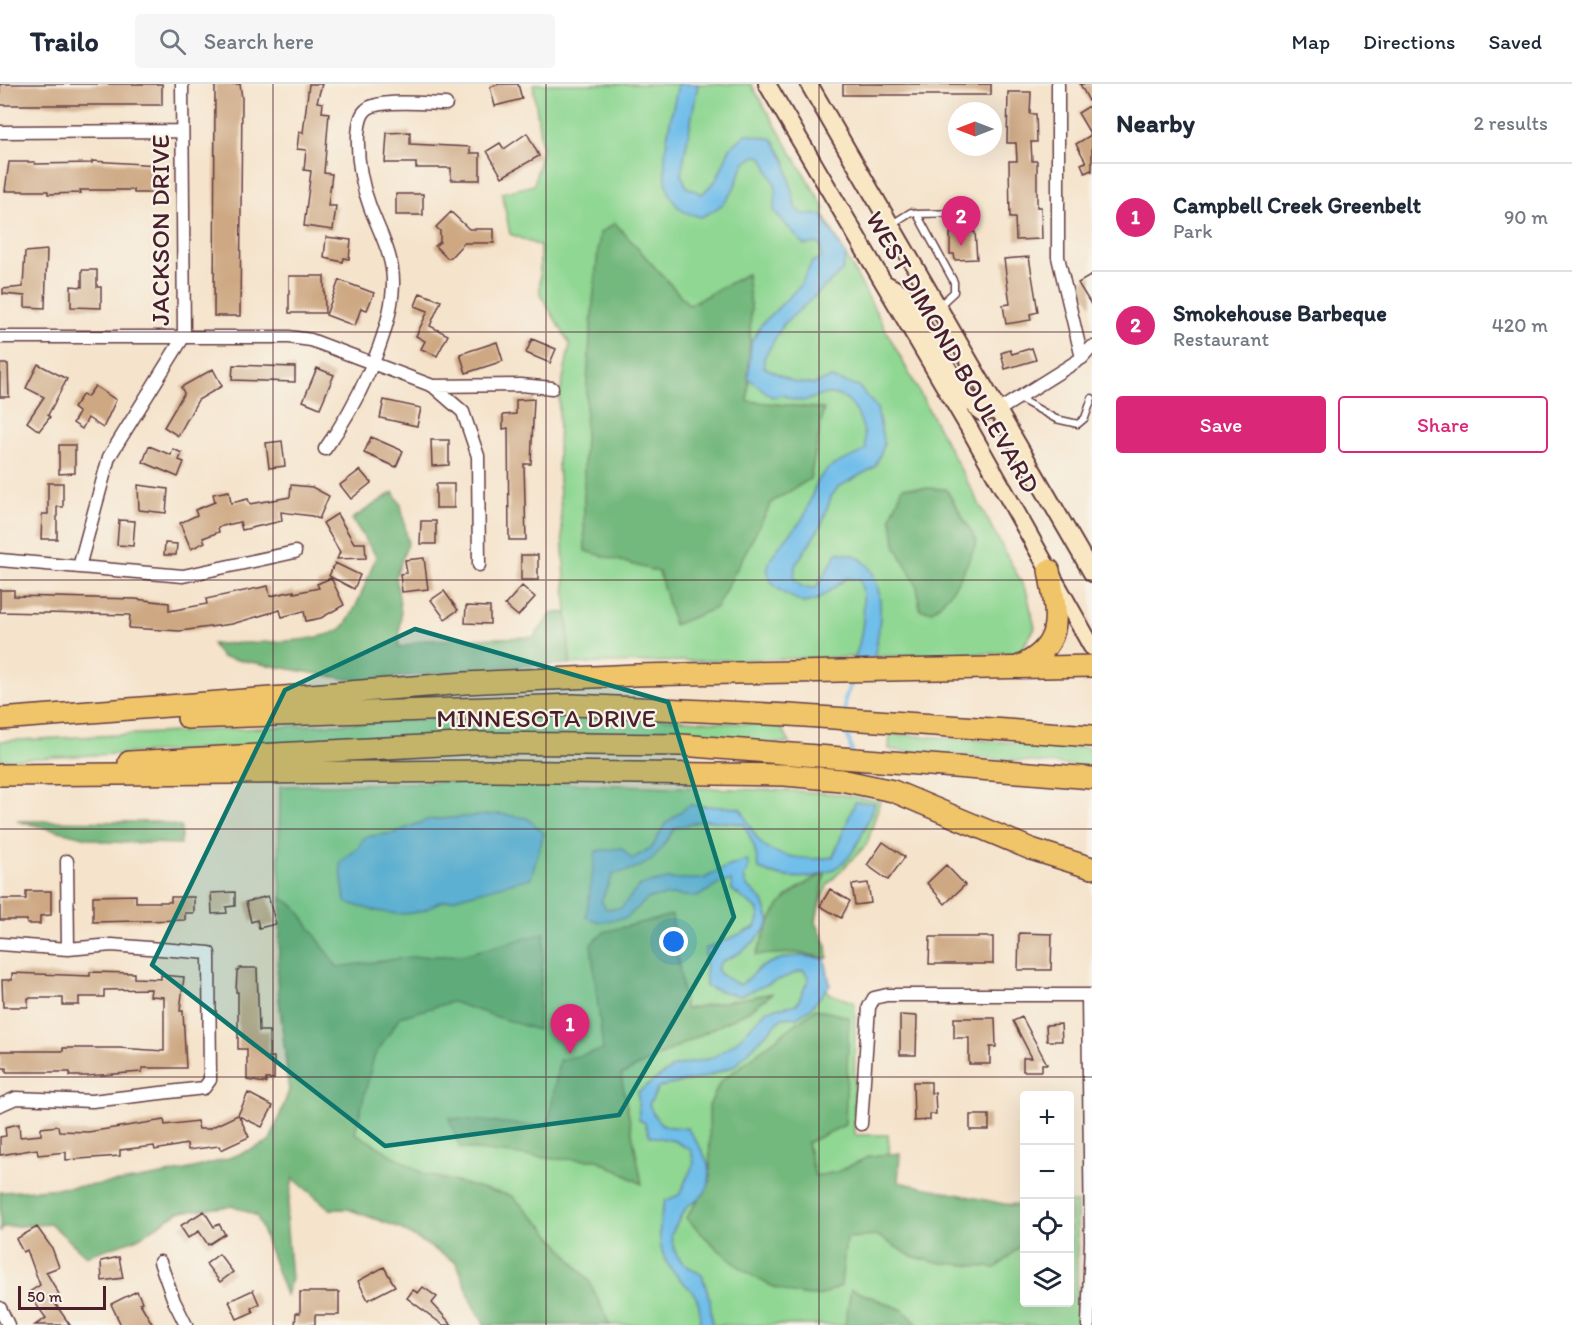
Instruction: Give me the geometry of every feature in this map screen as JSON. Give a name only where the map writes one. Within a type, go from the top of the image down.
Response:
[{"type":"highway","points":[[1017,667],[1036,659],[1045,651],[1054,634],[1057,622],[1049,570]]},
{"type":"highway","points":[[0,719],[465,683],[802,671],[1092,666]]},
{"type":"highway","name":"MINNESOTA DRIVE","points":[[0,724],[573,705],[790,715],[1092,736]]},
{"type":"highway","name":"MINNESOTA DRIVE","points":[[0,773],[186,758],[478,743],[681,746],[1092,778]]},
{"type":"highway","points":[[0,773],[491,771],[785,775],[841,780],[893,791],[1031,849],[1092,868]]},
{"type":"main road","name":"WEST DIMOND BOULEVARD","points":[[768,84],[1092,647]]},
{"type":"main road","name":"WEST DIMOND BOULEVARD","points":[[809,84],[1092,573]]},
{"type":"main road","points":[[884,283],[904,294],[962,392],[973,406],[981,412],[999,410]]},
{"type":"street","name":"JACKSON DRIVE","points":[[79,567],[109,457],[184,336],[182,84]]},
{"type":"street","points":[[1058,84],[1058,257],[1082,358]]},
{"type":"street","points":[[325,448],[342,426],[372,362],[386,322],[393,285],[388,253],[370,208],[360,172],[359,123],[363,106],[378,103],[446,104]]},
{"type":"street","points":[[0,132],[182,131]]},
{"type":"street","points":[[0,337],[184,336],[311,340],[433,386],[463,412],[473,434],[478,456],[479,566]]},
{"type":"street","points":[[999,410],[1020,399],[1082,358],[1092,347]]},
{"type":"street","points":[[433,386],[542,386],[552,388]]},
{"type":"street","points":[[0,560],[183,576],[295,552]]},
{"type":"street","points":[[67,861],[68,949]]},
{"type":"street","points":[[0,944],[68,949],[112,945],[209,953],[210,1080],[204,1088],[92,1101],[16,1098],[0,1105]]},
{"type":"street","points":[[861,1124],[869,1007],[874,998],[887,995],[1090,995],[1091,1241],[1088,1325]]},
{"type":"street","points":[[160,1262],[174,1301],[186,1325]]},
{"type":"street","points":[[0,1308],[8,1325]]},
{"type":"lane","points":[[891,225],[911,212],[964,213]]},
{"type":"lane","points":[[917,213],[954,282],[954,292],[939,306]]},
{"type":"lane","points":[[1020,399],[1056,419],[1078,424],[1085,418],[1092,398]]},
{"type":"highlighted area","points":[[415,629],[668,702],[734,917],[619,1115],[385,1146],[152,965],[285,690]]},
{"type":"green space","points":[[533,84],[751,84],[825,209],[823,213],[1027,593],[1035,628],[1019,653],[570,664],[558,464],[559,399],[570,344],[540,294],[540,246],[510,234],[502,193],[534,185],[542,150]]},
{"type":"green space","points":[[615,223],[689,305],[747,274],[751,307],[748,401],[824,409],[810,479],[772,502],[716,608],[674,625],[659,572],[585,551],[586,392],[592,312],[600,233]]},
{"type":"green space","points":[[903,487],[946,489],[977,541],[953,588],[932,611],[920,610],[917,586],[896,547],[891,517]]},
{"type":"green space","points":[[393,492],[401,505],[408,543],[396,576],[401,613],[399,648],[423,640],[534,637],[553,612],[567,613],[570,664],[503,667],[358,681],[221,657],[212,644],[298,640],[331,633],[342,628],[356,605],[376,556],[352,519]]},
{"type":"green space","points":[[609,715],[780,726],[790,743],[363,741],[0,760],[0,741],[457,718]]},
{"type":"green space","points":[[890,734],[1092,748],[1092,767],[901,751],[889,749]]},
{"type":"green space","points":[[488,781],[797,791],[837,794],[880,801],[867,844],[828,884],[813,919],[828,993],[855,1003],[854,1135],[888,1135],[893,1197],[977,1205],[1020,1204],[1020,1307],[1074,1307],[1074,1203],[1077,1203],[1077,1325],[485,1325],[474,1307],[457,1263],[398,1227],[348,1209],[330,1209],[270,1141],[289,1091],[277,979],[283,906],[279,863],[280,786]]},
{"type":"green space","points":[[17,821],[160,822],[181,827],[181,844],[105,842]]},
{"type":"green space","points":[[825,873],[816,922],[827,946],[828,958],[796,953],[756,955],[780,905],[797,889]]},
{"type":"green space","points":[[282,898],[296,907],[337,967],[411,957],[462,955],[545,933],[537,1030],[452,1002],[400,1017],[374,1057],[355,1133],[424,1174],[512,1196],[545,1228],[589,1281],[610,1325],[485,1325],[474,1307],[457,1263],[398,1227],[348,1209],[330,1209],[293,1178],[286,1218],[291,1279],[286,1295],[257,1216],[234,1206],[179,1212],[136,1239],[86,1256],[51,1224],[3,1227],[0,1233],[0,1192],[67,1188],[173,1173],[240,1154],[270,1141],[289,1091],[277,979]]},
{"type":"green space","points":[[672,915],[685,1009],[773,993],[750,1010],[621,1075],[642,1184],[598,1160],[555,1159],[460,1148],[449,1118],[548,1127],[559,1060],[603,1050],[591,944],[604,932]]},
{"type":"green space","points":[[815,1009],[849,1017],[845,1125],[807,1143],[815,1176],[837,1172],[870,1156],[900,1153],[898,1182],[1020,1207],[1020,1247],[996,1268],[934,1262],[911,1256],[878,1236],[846,1238],[841,1286],[825,1294],[818,1296],[796,1294],[760,1280],[728,1258],[686,1218],[710,1182],[709,1106],[720,1082]]},
{"type":"green space","points":[[851,1289],[903,1310],[919,1325],[845,1325]]},
{"type":"water","points":[[678,84],[698,84],[681,174],[687,187],[702,194],[717,179],[730,148],[746,134],[773,139],[786,162],[795,207],[803,214],[822,215],[846,256],[842,271],[783,325],[764,358],[764,367],[794,382],[814,384],[831,378],[859,387],[877,408],[884,445],[875,467],[838,487],[831,497],[822,524],[795,566],[794,579],[802,587],[816,588],[838,552],[856,556],[867,565],[874,576],[880,603],[874,658],[854,660],[863,620],[860,580],[847,578],[817,600],[803,603],[778,589],[770,581],[768,572],[769,563],[774,554],[805,514],[815,487],[823,474],[833,465],[866,449],[864,432],[858,415],[853,407],[840,396],[824,394],[805,401],[783,395],[772,397],[748,378],[751,343],[761,325],[800,286],[812,262],[821,258],[821,247],[818,243],[804,245],[774,211],[776,187],[762,157],[756,156],[744,163],[730,196],[719,207],[701,217],[683,211],[673,200],[667,186],[665,169],[668,132]]},
{"type":"water","points":[[855,802],[875,803],[862,834],[849,856],[835,869],[825,873],[803,878],[781,876],[759,869],[754,846],[744,824],[704,820],[675,828],[662,847],[644,865],[613,874],[601,901],[606,909],[621,908],[640,885],[668,879],[703,879],[747,860],[749,867],[744,877],[746,885],[763,901],[770,922],[749,946],[721,962],[717,969],[721,975],[739,985],[757,970],[776,960],[800,956],[825,959],[830,985],[811,1008],[797,1017],[782,1018],[734,1066],[703,1078],[659,1087],[649,1104],[655,1117],[662,1124],[687,1128],[708,1163],[710,1172],[706,1190],[699,1199],[688,1205],[671,1235],[680,1260],[702,1275],[710,1300],[712,1325],[700,1325],[699,1305],[696,1298],[666,1262],[660,1236],[665,1201],[679,1195],[694,1163],[691,1150],[675,1141],[650,1136],[644,1122],[639,1120],[638,1092],[675,1066],[712,1058],[736,1042],[767,1010],[797,1004],[809,978],[803,970],[739,996],[706,987],[705,949],[754,928],[759,920],[758,910],[732,890],[731,881],[721,883],[697,897],[674,895],[649,898],[626,918],[599,922],[586,917],[596,851],[622,848],[632,859],[652,847],[665,824],[689,805],[740,808],[760,842],[778,853],[817,859],[833,857]]},
{"type":"water","points":[[500,814],[527,818],[544,833],[531,878],[440,902],[415,913],[395,914],[345,902],[340,862],[358,848],[365,837],[394,833],[427,820]]},
{"type":"building","points":[[0,84],[162,84],[162,105],[0,105]]},
{"type":"building","points":[[215,84],[240,84],[242,98],[240,316],[214,316]]},
{"type":"building","points":[[309,84],[322,84],[317,102],[323,103],[322,112],[329,113],[324,173],[332,174],[328,206],[336,206],[333,230],[304,226],[311,171],[304,170],[306,150],[297,149],[299,132],[303,133]]},
{"type":"building","points":[[499,84],[518,84],[522,99],[495,106],[490,87]]},
{"type":"building","points":[[843,84],[991,84],[991,95],[843,95]]},
{"type":"building","points":[[1080,84],[1092,84],[1092,172],[1091,170],[1085,173],[1081,164],[1086,162],[1076,144],[1091,135],[1078,113],[1091,105]]},
{"type":"building","points":[[1008,92],[1031,92],[1030,114],[1036,114],[1037,142],[1031,142],[1032,161],[1037,161],[1037,207],[1041,207],[1042,239],[1016,240],[1015,218],[1010,218],[1009,161],[1017,161],[1016,143],[1007,143]]},
{"type":"building","points":[[410,132],[410,144],[470,147],[470,153],[480,153],[480,180],[451,180],[451,168],[416,168],[416,163],[385,163],[387,133]]},
{"type":"building","points":[[527,133],[539,156],[502,177],[487,151],[500,143],[504,149]]},
{"type":"building","points":[[92,161],[158,165],[158,193],[134,193],[134,190],[80,190],[81,193],[48,194],[48,191],[5,191],[9,162],[35,162],[35,164],[92,163]]},
{"type":"building","points":[[396,194],[423,194],[423,215],[396,215]]},
{"type":"building","points":[[451,212],[469,229],[494,229],[494,243],[464,243],[450,258],[447,258],[435,246],[440,242],[440,231],[436,227]]},
{"type":"building","points":[[975,232],[977,259],[955,260],[954,254],[950,254],[950,233]]},
{"type":"building","points":[[326,237],[351,240],[349,259],[344,258],[343,262],[324,258]]},
{"type":"building","points":[[47,250],[45,308],[25,307],[25,296],[3,294],[3,289],[23,287],[25,252]]},
{"type":"building","points":[[1029,257],[1038,312],[1030,314],[1031,320],[1006,324],[1003,305],[1010,304],[1004,259]]},
{"type":"building","points":[[82,270],[97,270],[97,287],[101,287],[101,308],[71,307],[71,286],[82,287]]},
{"type":"building","points":[[1092,275],[1092,306],[1078,283]]},
{"type":"building","points":[[289,276],[324,276],[325,313],[289,313]]},
{"type":"building","points":[[339,280],[374,293],[367,310],[361,308],[355,326],[326,315]]},
{"type":"building","points":[[420,293],[441,301],[430,326],[448,335],[437,356],[421,349],[425,341],[416,336],[428,311],[415,306]]},
{"type":"building","points":[[532,339],[556,349],[550,363],[526,353]]},
{"type":"building","points":[[497,342],[503,361],[466,373],[460,354]]},
{"type":"building","points":[[1032,348],[1036,360],[1005,369],[1001,353],[1010,350],[1012,354]]},
{"type":"building","points":[[0,364],[8,364],[9,397],[0,397]]},
{"type":"building","points":[[38,364],[67,379],[48,415],[50,417],[39,431],[27,422],[44,397],[26,388]]},
{"type":"building","points":[[233,365],[295,367],[295,382],[232,380]]},
{"type":"building","points":[[317,368],[334,375],[320,408],[303,401]]},
{"type":"building","points":[[213,369],[222,386],[198,400],[178,436],[164,427],[184,393],[181,387]]},
{"type":"building","points":[[95,386],[116,400],[103,428],[88,418],[82,429],[73,423],[79,413],[73,408],[83,394],[87,397]]},
{"type":"building","points":[[534,399],[531,464],[524,464],[526,540],[509,540],[508,428],[503,429],[503,415],[516,414],[516,400]]},
{"type":"building","points":[[384,400],[421,408],[417,426],[380,418]]},
{"type":"building","points":[[371,437],[403,451],[396,467],[364,453]]},
{"type":"building","points":[[431,440],[449,440],[449,465],[432,466]]},
{"type":"building","points":[[282,441],[285,466],[269,468],[266,443]]},
{"type":"building","points":[[59,445],[75,445],[75,473],[59,474]]},
{"type":"building","points":[[149,446],[171,455],[173,449],[182,453],[179,460],[184,462],[178,477],[143,462]]},
{"type":"building","points":[[360,470],[371,483],[351,499],[340,485]]},
{"type":"building","points":[[48,483],[63,483],[63,507],[57,507],[57,539],[41,539],[42,514],[48,514]]},
{"type":"building","points":[[436,484],[454,484],[454,508],[436,508]]},
{"type":"building","points":[[138,485],[168,489],[166,513],[139,510]]},
{"type":"building","points":[[291,485],[312,487],[329,496],[319,519],[281,512],[282,521],[242,530],[240,522],[218,527],[219,532],[203,538],[205,542],[191,549],[180,523],[197,515],[195,510],[215,502],[213,494],[229,491],[231,503],[248,499],[250,504],[290,497]]},
{"type":"building","points":[[337,514],[354,543],[365,543],[366,558],[337,559],[340,552],[323,523]]},
{"type":"building","points":[[119,520],[135,521],[133,546],[117,545]]},
{"type":"building","points":[[421,521],[436,521],[436,544],[420,544]]},
{"type":"building","points":[[165,543],[177,544],[176,555],[164,555]]},
{"type":"building","points":[[521,555],[538,555],[538,580],[521,580]]},
{"type":"building","points":[[424,558],[428,589],[402,592],[400,574],[407,573],[405,560]]},
{"type":"building","points":[[335,563],[360,575],[354,589],[329,576]]},
{"type":"building","points":[[331,578],[344,605],[321,618],[306,621],[304,611],[282,617],[280,610],[232,624],[180,631],[129,628],[130,615],[0,612],[0,590],[14,590],[14,596],[135,599],[169,603],[169,611],[207,604],[206,599],[268,586],[270,596],[319,588],[317,584]]},
{"type":"building","points":[[522,586],[535,597],[518,616],[505,605]]},
{"type":"building","points":[[444,591],[458,610],[445,619],[431,600]]},
{"type":"building","points":[[466,606],[490,607],[490,624],[465,623]]},
{"type":"building","points":[[883,842],[905,857],[888,880],[867,865]]},
{"type":"building","points":[[946,865],[965,885],[945,904],[927,883]]},
{"type":"building","points":[[868,883],[871,903],[855,905],[852,885]]},
{"type":"building","points":[[830,889],[850,901],[841,918],[820,906]]},
{"type":"building","points":[[26,891],[51,891],[51,915],[40,916],[40,924],[27,924],[27,920],[0,920],[0,899],[26,899]]},
{"type":"building","points":[[235,892],[235,906],[226,907],[227,913],[212,914],[211,893]]},
{"type":"building","points":[[136,895],[136,902],[171,902],[171,897],[194,897],[194,913],[185,913],[185,920],[93,922],[93,896]]},
{"type":"building","points":[[268,896],[276,924],[259,928],[257,920],[251,922],[246,902]]},
{"type":"building","points":[[1019,933],[1052,934],[1051,970],[1018,970]]},
{"type":"building","points":[[930,937],[993,937],[993,964],[929,964]]},
{"type":"building","points":[[240,968],[257,968],[259,1031],[269,1031],[269,1057],[274,1057],[274,1079],[266,1079],[266,1083],[247,1080],[247,1049],[238,1049],[238,992],[236,992],[237,971]]},
{"type":"building","points":[[90,972],[134,973],[134,978],[161,979],[161,975],[184,977],[180,1011],[183,1011],[186,1068],[142,1068],[142,1072],[70,1076],[70,1072],[6,1072],[6,1068],[0,1068],[0,1051],[119,1048],[164,1051],[164,997],[150,996],[151,989],[104,990],[104,997],[79,997],[79,1005],[63,1005],[63,998],[28,998],[28,1007],[3,1007],[2,980],[12,980],[12,973],[90,976]]},
{"type":"building","points":[[900,1015],[917,1016],[916,1055],[900,1055]]},
{"type":"building","points":[[1022,1017],[1047,1064],[1042,1064],[1042,1071],[1023,1071],[1023,1058],[1032,1058],[1013,1021]]},
{"type":"building","points":[[954,1018],[995,1018],[996,1047],[990,1047],[990,1064],[969,1064],[969,1038],[954,1038]]},
{"type":"building","points":[[1061,1024],[1062,1041],[1047,1041],[1046,1025]]},
{"type":"building","points":[[913,1082],[931,1082],[931,1093],[935,1093],[936,1114],[930,1114],[930,1120],[914,1121]]},
{"type":"building","points":[[248,1093],[273,1106],[262,1127],[239,1116],[249,1137],[221,1150],[219,1146],[188,1150],[187,1144],[155,1150],[154,1146],[120,1150],[120,1156],[66,1160],[66,1152],[38,1155],[37,1149],[0,1155],[0,1137],[6,1136],[5,1127],[19,1124],[20,1137],[41,1135],[41,1128],[58,1126],[59,1131],[88,1132],[164,1120],[165,1125],[197,1121],[199,1129],[208,1129],[238,1115]]},
{"type":"building","points":[[970,1115],[989,1115],[989,1130],[970,1130]]},
{"type":"building","points":[[204,1211],[214,1227],[219,1224],[225,1234],[208,1245],[199,1231],[188,1238],[180,1226]]},
{"type":"building","points":[[37,1227],[52,1248],[59,1267],[46,1272],[59,1294],[54,1297],[54,1302],[70,1325],[35,1325],[46,1318],[28,1293],[40,1285],[27,1250],[23,1252],[16,1239]]},
{"type":"building","points":[[219,1254],[233,1272],[220,1282],[206,1264]]},
{"type":"building","points":[[119,1257],[123,1278],[102,1281],[101,1261]]},
{"type":"building","points":[[384,1267],[395,1286],[368,1300],[358,1281]]},
{"type":"building","points":[[423,1287],[437,1297],[432,1303],[452,1325],[443,1325],[407,1298],[413,1290],[418,1293]]},
{"type":"building","points":[[253,1290],[259,1304],[251,1308],[253,1312],[237,1319],[229,1301]]},
{"type":"building","points":[[137,1291],[142,1302],[140,1303],[153,1325],[121,1325],[111,1304]]},
{"type":"building","points":[[300,1292],[339,1292],[339,1315],[315,1315],[315,1325],[295,1325],[296,1313],[300,1313]]},
{"type":"waterway","points":[[845,712],[845,699],[853,678]]},
{"type":"waterway","points":[[845,725],[852,752]]},
{"type":"place","name":"Smokehouse Barbeque","points":[[961,246]]},
{"type":"place","name":"Campbell Creek Greenbelt","points":[[570,1054]]}]
